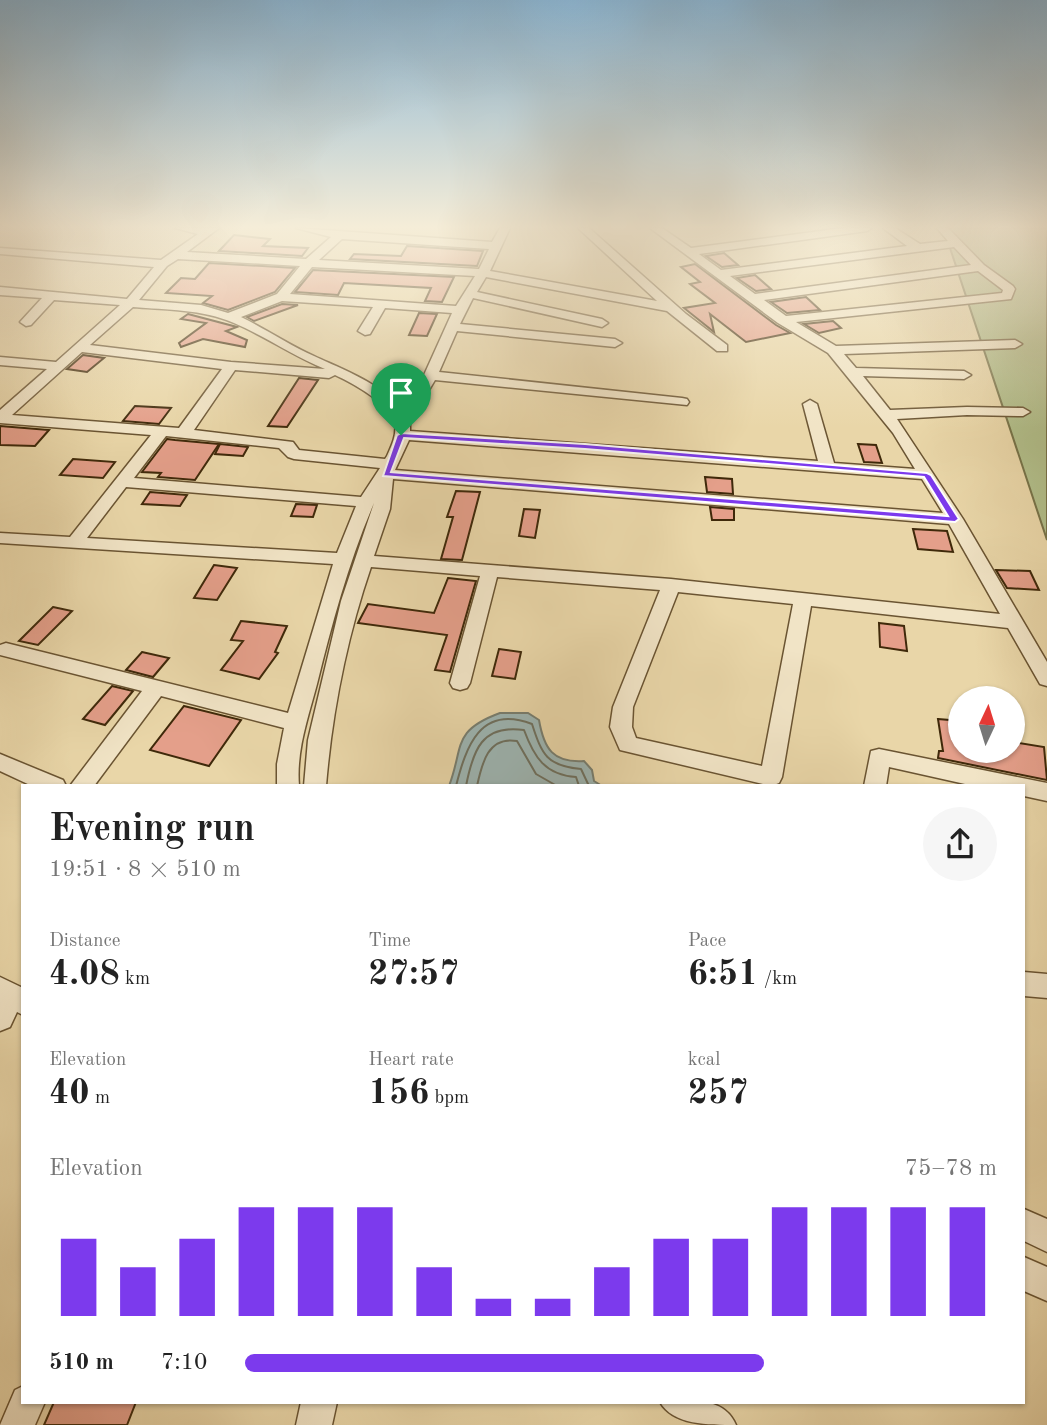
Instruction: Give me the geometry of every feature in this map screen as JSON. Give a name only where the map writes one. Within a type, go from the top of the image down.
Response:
[{"type":"street","points":[[36,294],[133,298]]},
{"type":"street","points":[[100,294],[235,315],[311,360],[323,362],[387,401],[399,412],[402,428]]},
{"type":"street","points":[[2,416],[81,348],[136,294]]},
{"type":"street","points":[[315,784],[319,740],[350,601],[353,560],[382,509],[387,472],[402,428],[470,294]]},
{"type":"street","points":[[472,294],[602,323]]},
{"type":"street","points":[[599,294],[672,308]]},
{"type":"street","points":[[657,294],[722,348]]},
{"type":"street","points":[[748,294],[783,320],[833,350],[887,415],[955,519],[1047,679]]},
{"type":"street","points":[[753,298],[779,294]]},
{"type":"street","points":[[783,320],[1007,294]]},
{"type":"street","points":[[26,322],[52,296]]},
{"type":"street","points":[[235,315],[281,297],[460,310]]},
{"type":"street","points":[[365,331],[381,304]]},
{"type":"street","points":[[451,327],[615,342]]},
{"type":"street","points":[[833,350],[1015,344]]},
{"type":"street","points":[[81,348],[231,366],[345,375]]},
{"type":"street","points":[[0,361],[60,366]]},
{"type":"street","points":[[183,434],[231,366]]},
{"type":"street","points":[[852,372],[964,375]]},
{"type":"street","points":[[431,375],[682,402]]},
{"type":"street","points":[[810,404],[827,467]]},
{"type":"street","points":[[887,415],[1023,412]]},
{"type":"street","points":[[2,416],[279,443],[288,445],[294,454],[387,472],[955,519]]},
{"type":"street","points":[[402,428],[585,447],[927,475]]},
{"type":"street","points":[[76,541],[162,430]]},
{"type":"street","points":[[288,784],[296,723],[353,560],[366,502],[387,472]]},
{"type":"street","points":[[122,482],[366,502]]},
{"type":"street","points":[[0,538],[76,541],[671,584],[1012,622]]},
{"type":"street","points":[[460,683],[490,571]]},
{"type":"street","points":[[671,584],[623,707],[621,727],[628,744],[771,777],[803,600]]},
{"type":"street","points":[[6,650],[296,723]]},
{"type":"street","points":[[82,784],[155,689]]},
{"type":"street","points":[[875,784],[879,757],[1007,784]]},
{"type":"street","points":[[0,762],[50,784]]},
{"type":"street","points":[[1025,787],[1047,792]]},
{"type":"street","points":[[1025,984],[1047,986]]},
{"type":"street","points":[[1025,1225],[1047,1236]]},
{"type":"street","points":[[1025,1273],[1047,1284]]},
{"type":"street","points":[[16,1425],[26,1404]]},
{"type":"street","points":[[314,1425],[319,1404]]},
{"type":"street","points":[[680,1404],[689,1425]]},
{"type":"street","points":[[682,1404],[718,1425]]},
{"type":"green space","points":[[965,294],[1047,294],[1047,540]]},
{"type":"water","points":[[500,713],[528,713],[539,720],[544,739],[552,752],[565,760],[584,761],[592,770],[594,781],[599,784],[450,784],[466,734],[484,720]]},
{"type":"building","points":[[189,294],[268,294],[228,310],[203,303],[212,296]]},
{"type":"building","points":[[428,294],[446,294],[442,302],[425,301]]},
{"type":"building","points":[[704,294],[736,294],[790,333],[746,342],[710,314],[714,332],[684,308],[715,303]]},
{"type":"building","points":[[806,297],[820,310],[787,313],[771,302]]},
{"type":"building","points":[[282,304],[298,305],[254,321],[247,317]]},
{"type":"building","points":[[419,313],[437,314],[427,336],[409,335]]},
{"type":"building","points":[[188,314],[237,327],[226,331],[247,340],[245,347],[203,339],[181,347],[179,343],[206,323],[181,319]]},
{"type":"building","points":[[833,321],[841,328],[819,333],[804,324]]},
{"type":"building","points":[[83,355],[104,358],[87,372],[67,369]]},
{"type":"building","points":[[299,378],[318,380],[287,427],[268,426]]},
{"type":"building","points":[[135,406],[171,408],[159,424],[123,421]]},
{"type":"building","points":[[0,426],[49,430],[35,446],[0,445]]},
{"type":"building","points":[[167,439],[219,444],[195,480],[158,477],[161,473],[142,472]]},
{"type":"building","points":[[220,444],[248,447],[243,456],[215,454]]},
{"type":"building","points":[[858,444],[876,445],[882,463],[864,462]]},
{"type":"building","points":[[73,459],[115,462],[103,478],[60,475]]},
{"type":"building","points":[[705,477],[732,479],[733,494],[707,492]]},
{"type":"building","points":[[456,491],[480,492],[462,560],[441,559],[453,517],[447,517]]},
{"type":"building","points":[[150,492],[187,495],[180,506],[142,504]]},
{"type":"building","points":[[296,504],[317,505],[313,517],[291,516]]},
{"type":"building","points":[[710,507],[734,509],[734,520],[712,520]]},
{"type":"building","points":[[524,509],[540,510],[535,538],[519,536]]},
{"type":"building","points":[[913,529],[947,531],[953,552],[918,549]]},
{"type":"building","points":[[214,565],[237,568],[217,600],[194,598]]},
{"type":"building","points":[[996,570],[1030,571],[1039,590],[1007,588]]},
{"type":"building","points":[[448,578],[476,581],[450,672],[435,670],[447,635],[358,623],[368,604],[434,613]]},
{"type":"building","points":[[53,607],[72,611],[38,645],[19,641]]},
{"type":"building","points":[[241,621],[287,626],[275,652],[278,653],[259,679],[221,670],[243,641],[231,640]]},
{"type":"building","points":[[879,623],[904,626],[907,651],[880,647]]},
{"type":"building","points":[[499,649],[521,652],[515,679],[492,676]]},
{"type":"building","points":[[142,652],[169,658],[153,677],[126,670]]},
{"type":"building","points":[[112,686],[133,691],[105,725],[83,719]]},
{"type":"building","points":[[184,706],[241,720],[209,766],[150,750]]},
{"type":"building","points":[[938,719],[948,720],[948,760],[938,758],[939,751],[943,751]]},
{"type":"building","points":[[1026,744],[1044,747],[1047,780],[963,763],[1026,763]]},
{"type":"building","points":[[53,1404],[135,1404],[127,1425],[44,1425]]},
{"type":"route","points":[[401,435],[927,475],[955,519],[386,474],[401,435]]}]
